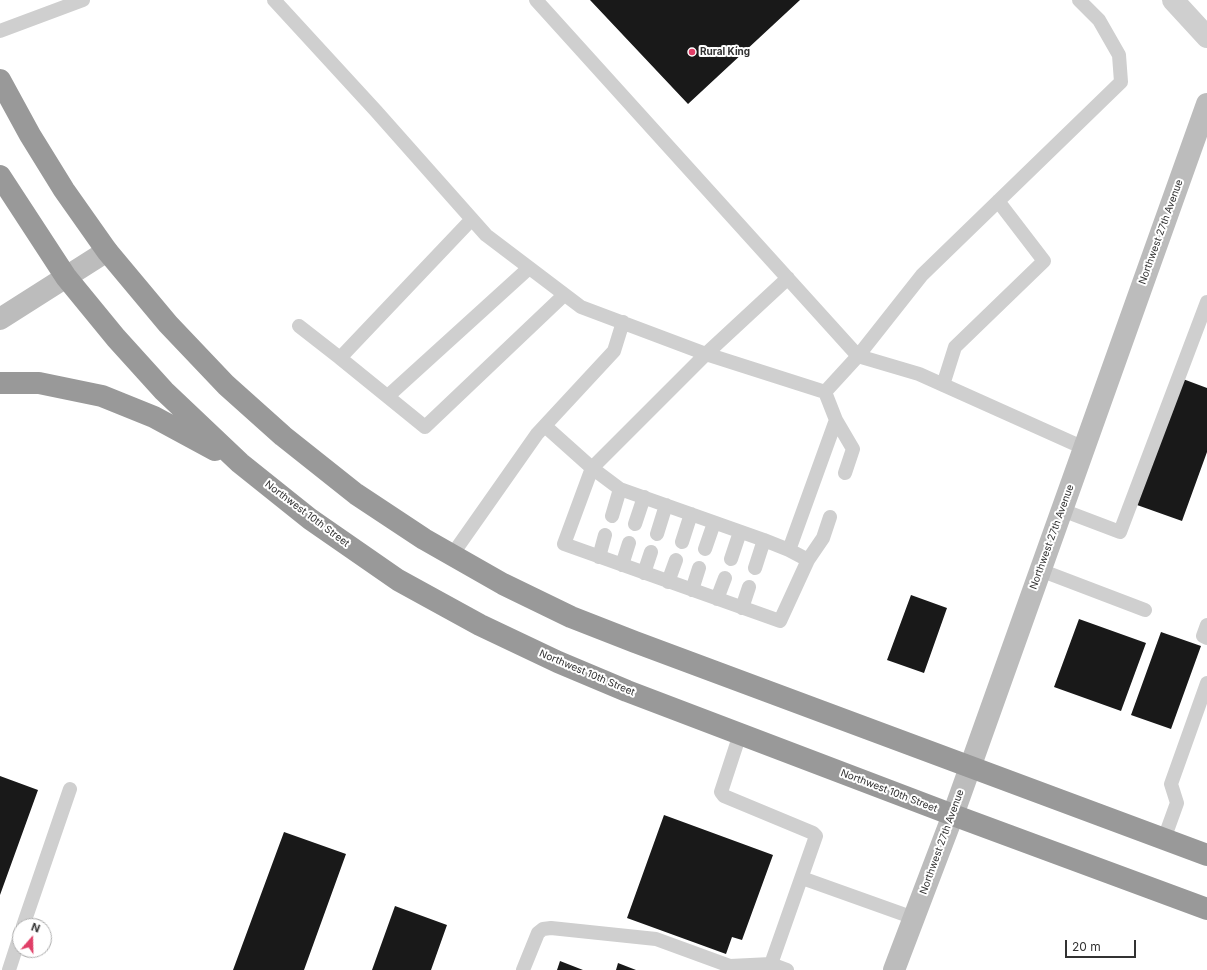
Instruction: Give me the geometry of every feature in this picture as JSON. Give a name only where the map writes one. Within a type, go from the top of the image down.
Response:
[{"type":"highway","points":[[0,80],[30,135],[107,251],[179,336],[226,385],[283,436],[356,494],[424,539],[502,584],[578,620],[1207,855]]},
{"type":"highway","name":"Northwest 10th Street","points":[[0,176],[66,277],[116,338],[164,392],[240,463],[310,519],[398,580],[473,622],[558,662],[740,734],[1207,909]]},
{"type":"highway","points":[[0,383],[40,383],[102,396],[154,417],[240,463]]},
{"type":"street","points":[[1173,0],[1207,37]]},
{"type":"street","name":"Northwest 27th Avenue","points":[[894,970],[953,815],[1207,104]]},
{"type":"street","points":[[0,319],[107,251]]},
{"type":"lane","points":[[0,31],[83,0]]},
{"type":"lane","points":[[274,0],[376,111],[486,235],[564,295],[581,307],[706,354],[825,392]]},
{"type":"lane","points":[[536,0],[858,356],[919,374],[1084,448]]},
{"type":"lane","points":[[825,392],[858,356],[922,275],[1121,82],[1119,54],[1099,20],[1079,0]]},
{"type":"lane","points":[[943,385],[955,347],[1044,261],[998,202]]},
{"type":"lane","points":[[340,358],[472,219]]},
{"type":"lane","points":[[388,396],[529,268]]},
{"type":"lane","points":[[788,278],[706,354],[592,468],[564,544],[780,621],[808,560],[823,538],[830,517]]},
{"type":"lane","points":[[299,326],[425,427],[564,295]]},
{"type":"lane","points":[[1062,510],[1120,532],[1207,302]]},
{"type":"lane","points":[[452,555],[537,434],[614,351],[623,322]]},
{"type":"lane","points":[[825,392],[836,420],[853,449],[845,473]]},
{"type":"lane","points":[[789,550],[836,420]]},
{"type":"lane","points":[[545,426],[592,468],[620,489],[764,540],[789,550],[808,560]]},
{"type":"lane","points":[[612,516],[620,489]]},
{"type":"lane","points":[[635,524],[644,497]]},
{"type":"lane","points":[[657,534],[666,505]]},
{"type":"lane","points":[[682,542],[691,514]]},
{"type":"lane","points":[[705,550],[714,523]]},
{"type":"lane","points":[[732,559],[740,532]]},
{"type":"lane","points":[[599,557],[605,535]]},
{"type":"lane","points":[[755,568],[764,540]]},
{"type":"lane","points":[[622,565],[629,543]]},
{"type":"lane","points":[[644,573],[651,552]]},
{"type":"lane","points":[[668,582],[676,560]]},
{"type":"lane","points":[[692,590],[699,568]]},
{"type":"lane","points":[[1040,570],[1145,610]]},
{"type":"lane","points":[[718,599],[725,578]]},
{"type":"lane","points":[[742,608],[749,587]]},
{"type":"lane","points":[[1207,625],[1203,636],[1207,638]]},
{"type":"lane","points":[[1164,839],[1177,803],[1171,784],[1207,683]]},
{"type":"lane","points":[[740,734],[721,792],[724,796],[813,833],[816,836],[771,964]]},
{"type":"lane","points":[[27,918],[70,789]]},
{"type":"lane","points":[[802,878],[914,918]]},
{"type":"lane","points":[[523,970],[538,933],[543,929],[551,928],[656,939],[730,966],[771,964],[787,970]]},
{"type":"lane","points":[[8,970],[12,958]]},
{"type":"building","name":"Rural King","points":[[590,0],[800,0],[688,104]]},
{"type":"building","points":[[1183,379],[1207,388],[1207,452],[1182,521],[1137,505]]},
{"type":"building","points":[[911,595],[947,608],[924,673],[887,660]]},
{"type":"building","points":[[1079,619],[1146,643],[1121,711],[1054,687]]},
{"type":"building","points":[[1161,632],[1201,646],[1171,729],[1131,715]]},
{"type":"building","points":[[0,776],[38,790],[0,895]]},
{"type":"building","points":[[664,815],[773,855],[742,940],[732,937],[726,954],[627,918]]},
{"type":"building","points":[[284,832],[346,854],[304,970],[233,970]]},
{"type":"building","points":[[395,906],[447,925],[431,970],[372,970]]},
{"type":"building","points":[[560,961],[583,970],[557,970]]},
{"type":"building","points":[[618,963],[636,970],[616,970]]},
{"type":"place","name":"Rural King","points":[[692,52]]}]
